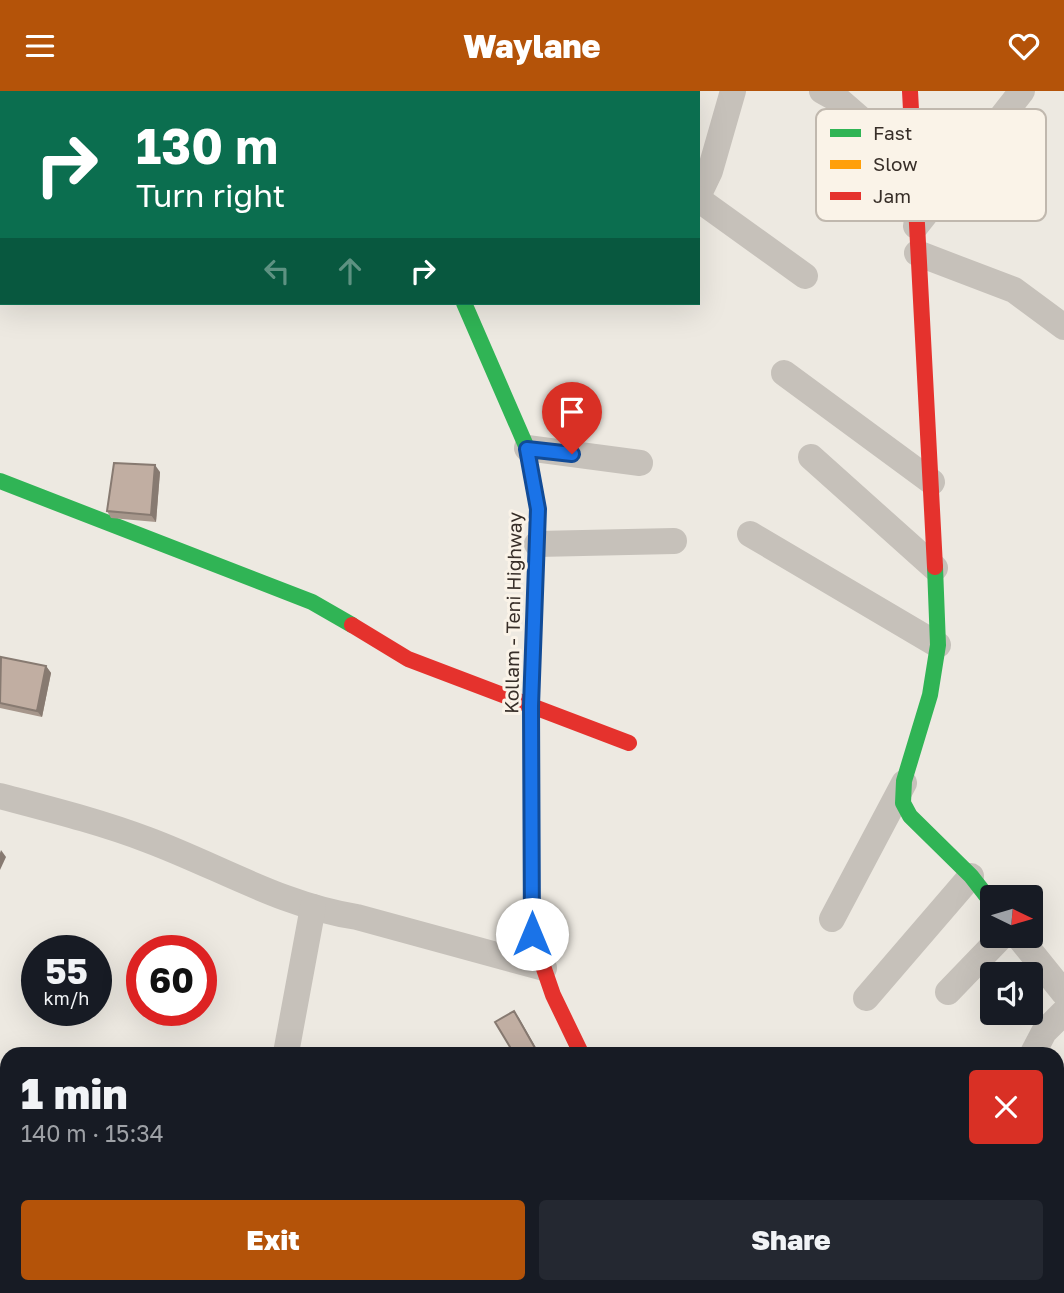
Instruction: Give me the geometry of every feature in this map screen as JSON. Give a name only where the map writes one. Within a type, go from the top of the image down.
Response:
[{"type":"street","points":[[700,192],[733,91]]},
{"type":"street","points":[[822,91],[849,109]]},
{"type":"street","points":[[911,91],[912,109]]},
{"type":"street","points":[[1009,109],[1023,91]]},
{"type":"street","points":[[700,198],[805,276]]},
{"type":"street","points":[[832,919],[904,781],[930,695],[938,645],[932,482],[916,221]]},
{"type":"street","points":[[916,226],[920,221]]},
{"type":"street","points":[[917,253],[1014,290],[1064,327]]},
{"type":"street","name":"Kollam - Teni Highway","points":[[465,305],[527,449],[538,509],[531,706],[532,934],[553,995],[578,1047]]},
{"type":"street","points":[[784,373],[932,482]]},
{"type":"street","points":[[527,449],[640,463]]},
{"type":"street","points":[[811,457],[935,568]]},
{"type":"street","points":[[0,481],[312,602],[408,659],[629,743]]},
{"type":"street","points":[[750,534],[938,645]]},
{"type":"street","points":[[537,544],[674,541]]},
{"type":"street","points":[[904,781],[903,803],[910,816],[980,888]]},
{"type":"street","points":[[0,796],[147,839],[281,897],[544,968]]},
{"type":"street","points":[[866,998],[971,876]]},
{"type":"street","points":[[287,1047],[313,907]]},
{"type":"street","points":[[948,992],[989,949]]},
{"type":"street","points":[[1028,949],[1064,993]]},
{"type":"street","points":[[1036,1047],[1044,1032],[1064,1012]]},
{"type":"building","points":[[114,463],[155,465],[151,515],[107,511]]},
{"type":"building","points":[[1,657],[46,666],[37,711],[0,703]]},
{"type":"building","points":[[514,1011],[534,1047],[510,1047],[495,1022]]},
{"type":"traffic: fast","points":[[465,305],[527,448],[538,510],[531,785]]},
{"type":"traffic: fast","points":[[0,481],[312,602],[352,625]]},
{"type":"traffic: fast","points":[[935,567],[938,645],[930,695],[904,781],[903,803],[910,816],[980,888]]},
{"type":"traffic: jam","points":[[910,91],[911,109]]},
{"type":"traffic: jam","points":[[917,221],[935,567]]},
{"type":"traffic: jam","points":[[352,625],[408,659],[629,743]]},
{"type":"traffic: jam","points":[[531,785],[532,934],[553,995],[578,1047]]},
{"type":"route","points":[[532,934],[531,706],[538,509],[527,449],[572,454]]}]
